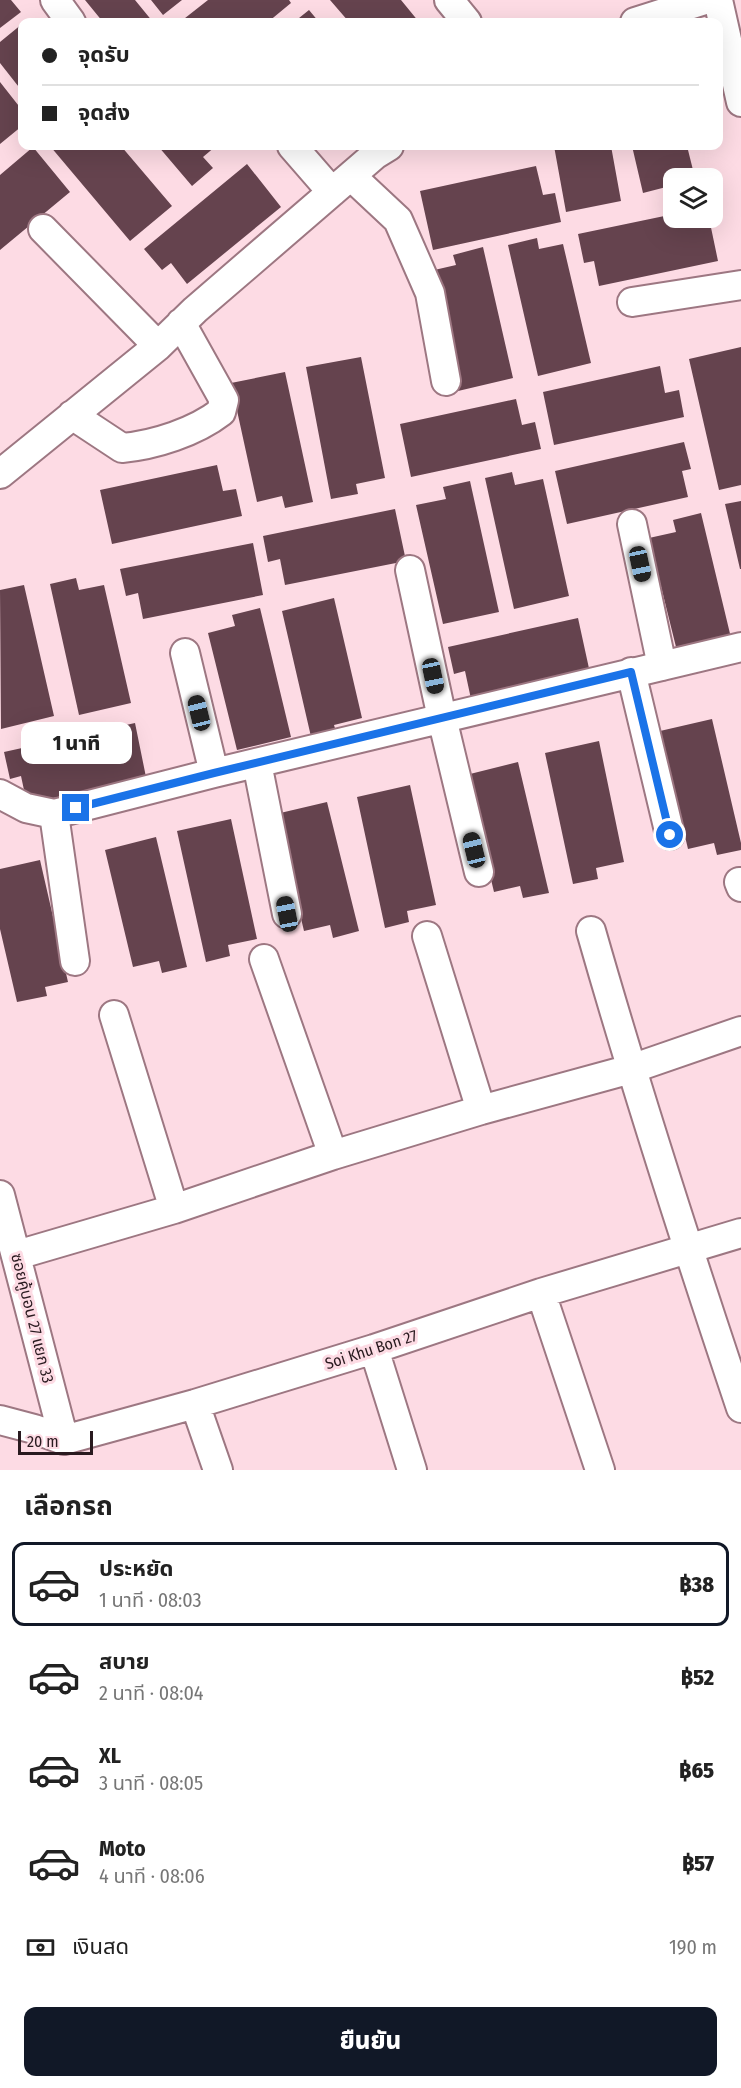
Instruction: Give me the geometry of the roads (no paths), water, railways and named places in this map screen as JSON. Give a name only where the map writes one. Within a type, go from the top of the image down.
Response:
[{"type":"street","points":[[55,0],[68,18]]},
{"type":"street","points":[[449,0],[464,18]]},
{"type":"street","points":[[644,18],[674,5],[705,0]]},
{"type":"street","points":[[718,0],[722,18]]},
{"type":"street","points":[[723,22],[741,102]]},
{"type":"street","points":[[297,150],[342,184],[398,220],[430,293],[446,381]]},
{"type":"street","points":[[0,474],[158,346],[181,323],[384,150]]},
{"type":"street","points":[[43,229],[158,346]]},
{"type":"street","points":[[632,302],[741,285]]},
{"type":"street","points":[[72,416],[123,448],[167,438],[210,421],[222,412],[224,400],[181,323]]},
{"type":"street","points":[[632,524],[662,666]]},
{"type":"street","points":[[410,570],[479,872]]},
{"type":"street","points":[[0,794],[26,808],[54,814],[214,773],[741,647]]},
{"type":"street","points":[[185,653],[214,773]]},
{"type":"street","points":[[631,672],[670,835]]},
{"type":"street","points":[[257,763],[287,914]]},
{"type":"street","points":[[54,814],[75,961]]},
{"type":"street","points":[[591,931],[687,1249],[741,1408]]},
{"type":"street","points":[[427,936],[481,1110]]},
{"type":"street","points":[[264,959],[333,1155]]},
{"type":"street","points":[[114,1015],[174,1209]]},
{"type":"street","points":[[17,1256],[174,1209],[333,1155],[481,1110],[631,1069],[741,1031]]},
{"type":"street","name":"ซอยคู้บอน 27 แยก 33","points":[[3,1211],[17,1256],[64,1440]]},
{"type":"street","name":"Soi Khu Bon 27","points":[[64,1440],[195,1404],[374,1349],[541,1293],[741,1233]]},
{"type":"street","points":[[541,1293],[600,1470]]},
{"type":"street","points":[[374,1349],[412,1470]]},
{"type":"street","points":[[195,1404],[218,1470]]},
{"type":"street","points":[[0,1420],[64,1440]]}]
